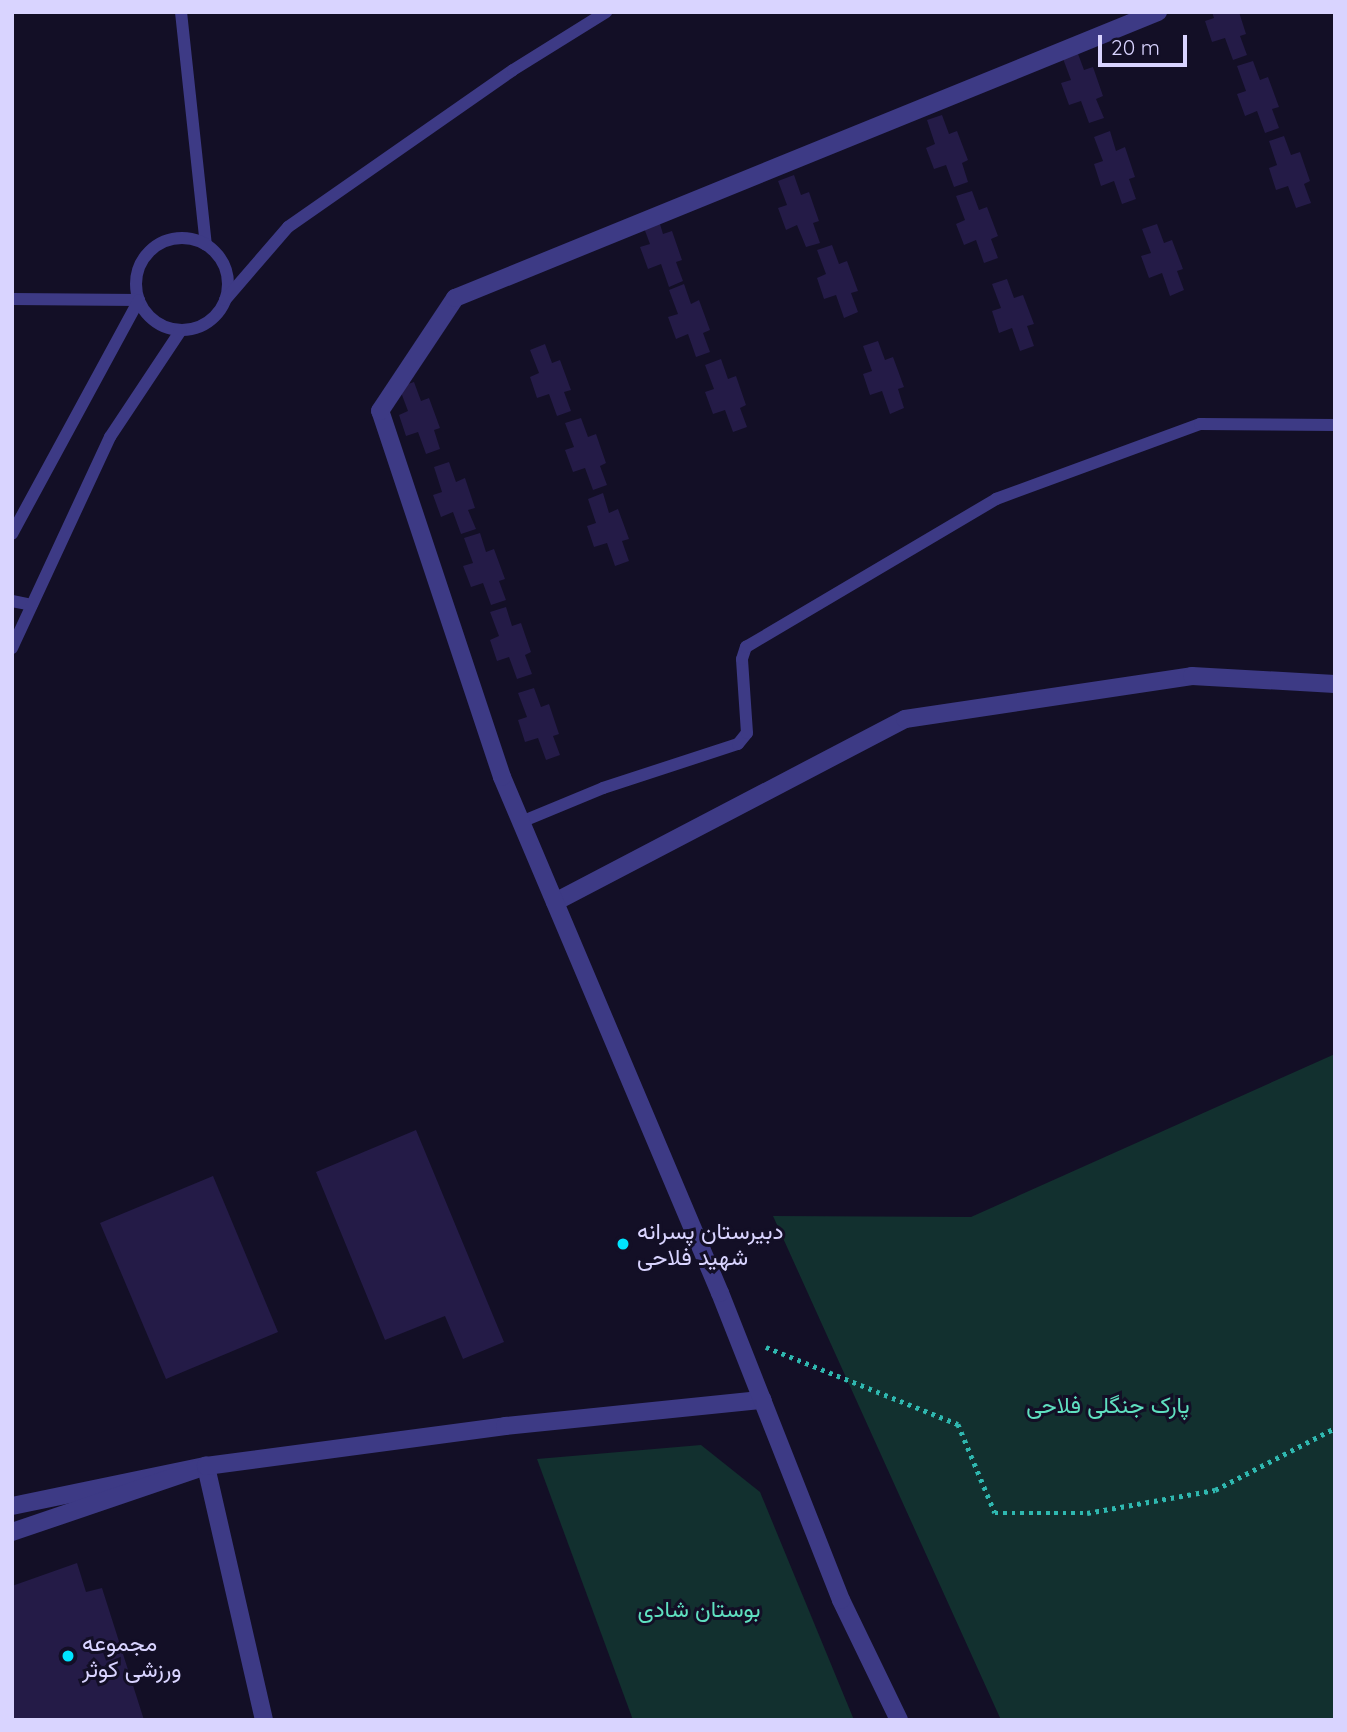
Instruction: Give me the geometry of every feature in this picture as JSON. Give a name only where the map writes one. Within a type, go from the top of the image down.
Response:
[{"type":"street","points":[[899,1720],[841,1600],[737,1336],[521,822],[380,411],[455,298],[1158,12]]},
{"type":"street","points":[[555,902],[905,719],[1192,676],[1335,684]]},
{"type":"street","points":[[12,1506],[206,1466],[505,1426],[763,1400]]},
{"type":"street","points":[[12,1532],[206,1466]]},
{"type":"street","points":[[206,1466],[264,1720]]},
{"type":"lane","points":[[181,12],[206,245],[225,269],[225,300]]},
{"type":"lane","points":[[139,300],[155,321],[181,330],[207,322],[288,227],[513,70],[606,12]]},
{"type":"lane","points":[[12,534],[139,300],[137,272],[152,248],[179,238],[206,245]]},
{"type":"lane","points":[[12,299],[139,300]]},
{"type":"lane","points":[[12,648],[110,437],[181,330]]},
{"type":"lane","points":[[521,822],[603,788],[738,744],[747,733],[742,659],[746,647],[996,499],[1200,424],[1335,425]]},
{"type":"lane","points":[[12,601],[32,605]]},
{"type":"path","points":[[737,1336],[958,1424],[995,1513],[1087,1513],[1215,1490],[1335,1428]]},
{"type":"green space","name":"پارک جنگلی فلاحی","points":[[1335,1054],[1335,1720],[1001,1720],[773,1216],[971,1217]]},
{"type":"green space","name":"بوستان شادی","points":[[701,1445],[760,1492],[854,1720],[633,1720],[537,1459]]},
{"type":"building","points":[[1212,12],[1239,12],[1246,34],[1240,36],[1247,55],[1233,60],[1225,38],[1212,42],[1205,21],[1214,18]]},
{"type":"building","points":[[1077,51],[1084,70],[1093,67],[1103,96],[1096,99],[1104,118],[1089,123],[1081,101],[1069,105],[1061,83],[1071,80],[1062,56]]},
{"type":"building","points":[[1253,61],[1260,80],[1268,77],[1279,107],[1272,109],[1279,128],[1265,133],[1257,111],[1245,116],[1237,94],[1246,91],[1237,66]]},
{"type":"building","points":[[942,115],[949,134],[957,131],[968,160],[962,163],[968,182],[954,187],[946,165],[934,169],[926,148],[935,144],[927,120]]},
{"type":"building","points":[[1110,131],[1116,151],[1125,147],[1135,177],[1129,179],[1136,199],[1122,204],[1114,181],[1101,186],[1094,164],[1103,161],[1094,137]]},
{"type":"building","points":[[1284,136],[1291,155],[1300,152],[1310,181],[1304,184],[1311,203],[1296,208],[1288,186],[1276,190],[1269,168],[1277,165],[1269,141]]},
{"type":"building","points":[[794,175],[801,195],[809,192],[819,221],[813,223],[820,243],[806,247],[797,225],[786,230],[778,208],[787,205],[778,181]]},
{"type":"building","points":[[972,191],[979,210],[987,207],[998,236],[991,239],[998,258],[984,263],[976,240],[964,245],[956,224],[965,220],[956,196]]},
{"type":"building","points":[[657,214],[663,234],[672,231],[682,260],[676,262],[683,281],[669,287],[661,264],[648,269],[640,247],[650,244],[641,220]]},
{"type":"building","points":[[1157,224],[1164,243],[1172,240],[1183,269],[1177,271],[1184,290],[1170,296],[1162,273],[1149,278],[1141,256],[1151,253],[1142,229]]},
{"type":"building","points":[[832,245],[839,264],[847,261],[858,291],[851,293],[858,312],[844,318],[836,295],[824,299],[817,278],[826,274],[817,250]]},
{"type":"building","points":[[1007,279],[1014,298],[1023,295],[1034,324],[1027,326],[1034,346],[1020,351],[1012,328],[999,333],[992,311],[1001,308],[992,284]]},
{"type":"building","points":[[684,284],[691,304],[699,300],[710,330],[703,333],[710,352],[696,357],[688,334],[676,339],[668,317],[678,314],[669,290]]},
{"type":"building","points":[[878,341],[885,360],[893,357],[904,387],[898,389],[904,408],[890,414],[882,391],[870,395],[863,374],[872,371],[863,346]]},
{"type":"building","points":[[545,344],[552,363],[560,360],[571,390],[564,392],[571,411],[557,416],[549,394],[537,398],[530,377],[539,373],[530,350]]},
{"type":"building","points":[[721,359],[728,379],[736,376],[746,405],[740,408],[747,427],[733,432],[725,410],[713,414],[705,392],[714,389],[705,365]]},
{"type":"building","points":[[414,382],[421,401],[429,398],[440,428],[434,430],[440,449],[426,454],[418,432],[406,436],[399,415],[408,411],[399,387]]},
{"type":"building","points":[[581,418],[588,437],[596,434],[606,463],[600,466],[607,485],[593,490],[585,468],[573,472],[565,450],[574,447],[565,423]]},
{"type":"building","points":[[449,462],[456,482],[465,478],[475,508],[468,510],[476,529],[461,534],[453,512],[441,517],[433,495],[442,492],[434,467]]},
{"type":"building","points":[[603,493],[609,513],[618,509],[629,539],[622,541],[629,561],[615,566],[607,543],[594,547],[587,526],[596,523],[588,499]]},
{"type":"building","points":[[480,533],[486,552],[494,549],[505,579],[499,581],[506,600],[491,605],[483,583],[471,587],[463,566],[473,563],[464,538]]},
{"type":"building","points":[[506,607],[512,626],[521,623],[531,652],[525,655],[532,674],[517,679],[509,657],[497,661],[490,640],[499,636],[490,612]]},
{"type":"building","points":[[534,688],[541,707],[549,704],[559,734],[553,736],[560,755],[546,760],[538,738],[525,742],[518,720],[527,717],[518,693]]},
{"type":"building","points":[[416,1130],[504,1342],[463,1359],[445,1316],[385,1340],[316,1172]]},
{"type":"building","points":[[213,1176],[278,1332],[166,1379],[100,1223]]},
{"type":"building","name":"مجموعه ورزشی کوثر","points":[[77,1563],[86,1592],[102,1588],[144,1720],[12,1720],[12,1586]]},
{"type":"place","name":"دبیرستان پسرانه شهید فلاحی","points":[[623,1244]]},
{"type":"place","name":"مجموعه ورزشی کوثر","points":[[68,1656]]}]
